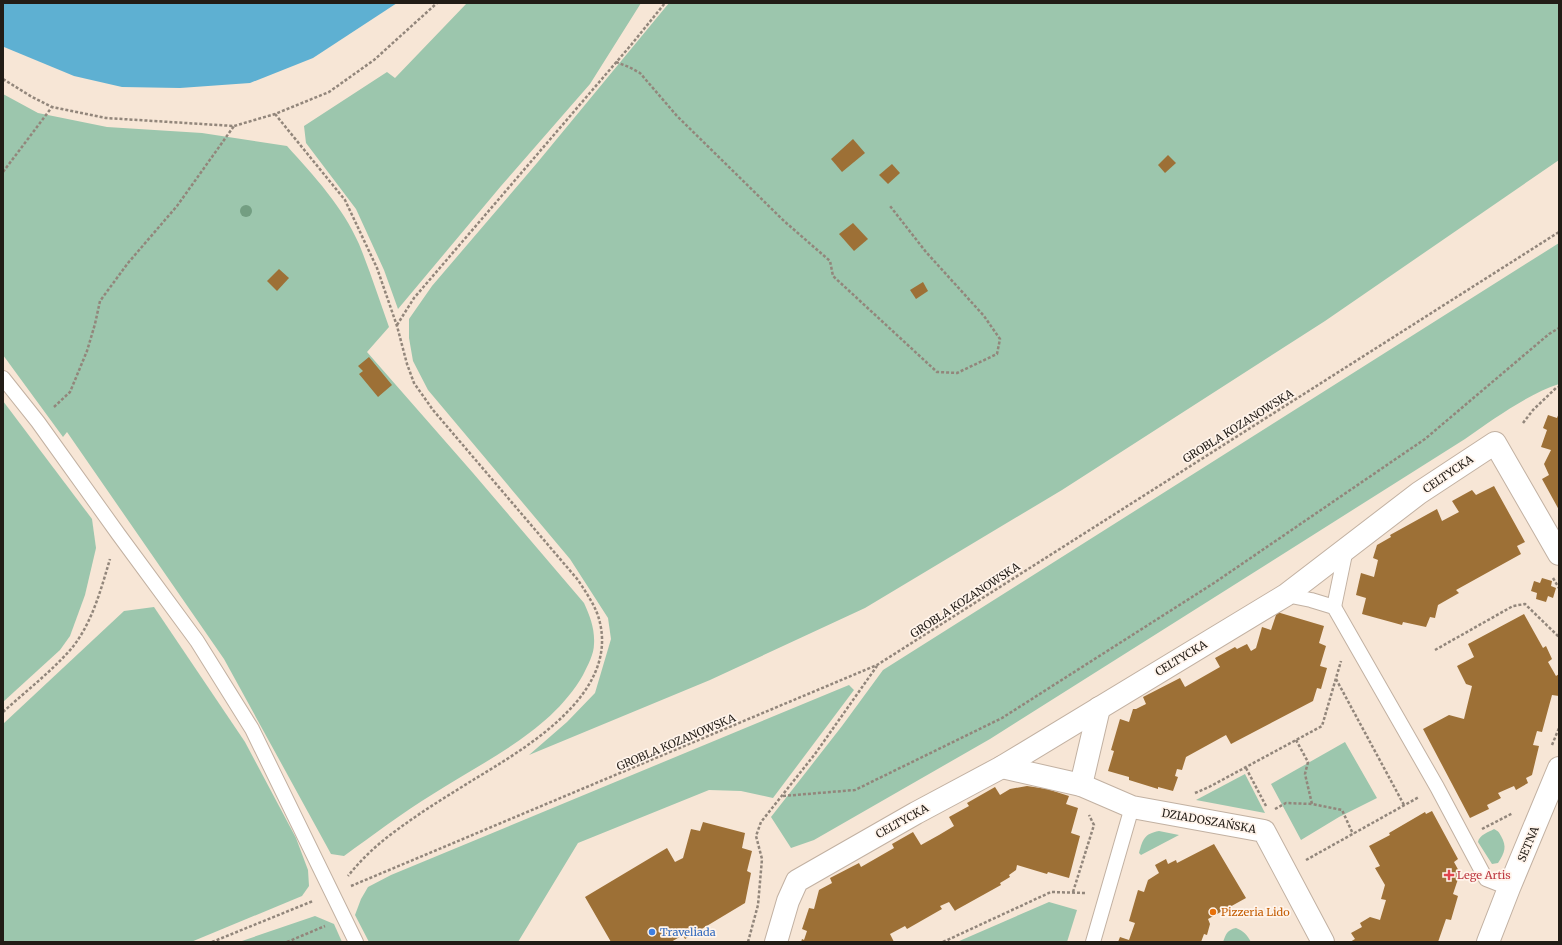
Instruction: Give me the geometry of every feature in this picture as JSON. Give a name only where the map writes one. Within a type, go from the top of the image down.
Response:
[{"type":"street","name":"CELTYCKA","points":[[776,942],[788,901],[798,881],[916,813],[1002,767],[1286,595],[1419,493],[1495,443],[1559,554]]},
{"type":"street","points":[[1081,785],[1099,708]]},
{"type":"street","name":"SETNA","points":[[1488,942],[1509,888],[1555,790],[1555,758]]},
{"type":"street","name":"DZIADOSZAŃSKA","points":[[1002,767],[1081,785],[1132,807],[1264,831],[1323,942]]},
{"type":"lane","points":[[3,378],[38,422],[118,535],[197,641],[252,729],[356,942]]},
{"type":"lane","points":[[1346,549],[1334,607],[1436,787],[1486,879],[1509,888]]},
{"type":"lane","points":[[1286,595],[1311,600],[1334,607]]},
{"type":"lane","points":[[1093,942],[1132,807]]},
{"type":"path","points":[[3,79],[32,97],[52,106],[106,118],[234,126],[275,114],[329,92],[374,60],[437,3]]},
{"type":"path","points":[[397,326],[414,298],[665,3]]},
{"type":"path","points":[[616,62],[629,66],[640,73],[677,116],[784,221],[830,261],[833,276],[937,372],[956,373],[997,354],[1000,339],[984,316],[926,252],[890,206]]},
{"type":"path","points":[[3,172],[52,106]]},
{"type":"path","points":[[275,114],[345,200],[377,268],[397,326],[407,364],[414,383],[433,410],[578,580],[592,601],[600,623],[602,645],[599,664],[581,697],[559,721],[531,743],[401,827],[373,849],[333,894]]},
{"type":"path","points":[[38,422],[70,392],[87,351],[100,301],[128,264],[177,206],[234,126]]},
{"type":"path","name":"GROBLA KOZANOWSKA","points":[[212,942],[333,894],[877,665],[1559,232]]},
{"type":"path","points":[[783,796],[855,790],[1002,718],[1214,583],[1425,440],[1549,334],[1559,328]]},
{"type":"path","points":[[1523,423],[1533,410],[1558,387]]},
{"type":"path","points":[[3,712],[46,674],[72,648],[97,601],[118,535]]},
{"type":"path","points":[[1435,650],[1514,606],[1525,604],[1559,637]]},
{"type":"path","points":[[1189,795],[1209,787],[1322,726],[1349,633]]},
{"type":"path","points":[[748,942],[758,905],[762,859],[756,836],[761,822],[815,754],[877,665]]},
{"type":"path","points":[[1336,679],[1404,805]]},
{"type":"path","points":[[1555,758],[1559,728]]},
{"type":"path","points":[[1296,740],[1308,762],[1304,774],[1312,804]]},
{"type":"path","points":[[1073,892],[1094,825],[1082,800],[1081,785]]},
{"type":"path","points":[[1285,872],[1436,787]]},
{"type":"path","points":[[1269,812],[1286,804],[1312,804],[1342,810],[1353,834]]},
{"type":"path","points":[[1474,856],[1482,852],[1472,834],[1520,810]]},
{"type":"path","points":[[943,942],[1051,892],[1107,893]]},
{"type":"path","points":[[287,942],[344,917]]},
{"type":"green space","points":[[467,3],[641,3],[590,84],[501,186],[398,309],[384,270],[356,209],[306,143],[304,126],[387,72],[395,78]]},
{"type":"green space","points":[[669,3],[1559,3],[1559,160],[1325,321],[1062,490],[865,608],[710,680],[529,755],[567,722],[595,693],[611,639],[608,618],[570,559],[428,390],[413,361],[409,338],[409,319],[432,286],[537,163]]},
{"type":"green space","points":[[3,94],[38,113],[107,127],[202,133],[287,146],[327,192],[345,217],[363,254],[389,327],[367,352],[584,603],[592,623],[594,633],[594,648],[592,656],[583,675],[570,695],[554,712],[516,743],[410,809],[344,856],[331,854],[224,659],[67,432],[63,437],[3,355]]},
{"type":"green space","points":[[1559,243],[1559,384],[1547,388],[1510,408],[1465,439],[990,739],[814,840],[791,848],[771,817],[842,726],[883,670]]},
{"type":"green space","points":[[3,401],[92,519],[96,548],[85,595],[70,636],[60,650],[3,702]]},
{"type":"green space","points":[[154,607],[245,742],[296,838],[308,870],[309,886],[302,896],[191,942],[3,942],[3,724],[124,611]]},
{"type":"green space","points":[[849,685],[854,690],[773,798],[741,791],[709,790],[578,843],[518,942],[369,942],[355,915],[361,899],[368,887],[391,875]]},
{"type":"green space","points":[[1345,742],[1377,798],[1339,817],[1301,840],[1271,784]]},
{"type":"green space","points":[[1245,774],[1265,813],[1196,800]]},
{"type":"green space","points":[[1494,829],[1501,836],[1505,846],[1498,863],[1492,864],[1478,842],[1482,836]]},
{"type":"green space","points":[[1159,831],[1179,835],[1141,855],[1139,853],[1145,838],[1150,834]]},
{"type":"green space","points":[[1049,902],[1077,910],[1067,942],[957,942]]},
{"type":"green space","points":[[315,916],[334,924],[342,942],[239,942]]},
{"type":"green space","points":[[1236,928],[1241,930],[1251,942],[1223,942],[1227,933]]},
{"type":"water","points":[[3,3],[397,3],[313,58],[250,83],[180,88],[122,87],[74,76],[4,47]]},
{"type":"building","points":[[853,139],[865,153],[842,172],[831,159]]},
{"type":"building","points":[[1168,155],[1176,163],[1165,173],[1158,165]]},
{"type":"building","points":[[892,164],[900,173],[888,184],[879,175]]},
{"type":"building","points":[[853,223],[868,239],[854,251],[839,234]]},
{"type":"building","points":[[279,269],[289,278],[277,291],[267,281]]},
{"type":"building","points":[[923,282],[928,291],[916,299],[910,290]]},
{"type":"building","points":[[369,357],[392,385],[378,397],[359,374],[363,371],[358,366]]},
{"type":"building","points":[[1559,413],[1559,510],[1542,479],[1549,475],[1544,464],[1551,450],[1541,447],[1547,430],[1543,428],[1548,415],[1557,418]]},
{"type":"building","points":[[1494,486],[1525,542],[1517,546],[1521,554],[1456,590],[1459,593],[1438,605],[1435,618],[1430,617],[1426,627],[1403,622],[1402,625],[1362,614],[1366,598],[1356,595],[1361,573],[1374,577],[1378,560],[1373,558],[1377,545],[1391,537],[1390,535],[1437,509],[1442,521],[1459,512],[1452,501],[1472,490],[1476,495]]},
{"type":"building","points":[[1542,578],[1552,581],[1551,586],[1556,588],[1553,598],[1548,596],[1546,602],[1536,599],[1537,593],[1531,591],[1534,581],[1540,583]]},
{"type":"building","points":[[1277,612],[1324,626],[1319,643],[1326,646],[1320,666],[1327,668],[1321,689],[1317,688],[1313,701],[1231,744],[1226,735],[1186,757],[1182,770],[1177,769],[1175,776],[1178,777],[1173,791],[1158,787],[1158,789],[1129,780],[1129,777],[1108,771],[1114,751],[1111,750],[1120,719],[1129,722],[1133,709],[1146,704],[1143,697],[1180,678],[1185,687],[1220,667],[1215,658],[1235,647],[1237,649],[1247,644],[1251,651],[1256,648],[1262,627],[1271,630]]},
{"type":"building","points":[[1524,614],[1543,648],[1546,646],[1552,659],[1548,662],[1556,676],[1559,674],[1559,696],[1552,695],[1542,732],[1537,731],[1533,745],[1539,746],[1532,775],[1526,778],[1528,783],[1516,790],[1514,786],[1498,793],[1501,798],[1487,805],[1489,809],[1470,818],[1423,729],[1449,715],[1464,719],[1472,686],[1466,684],[1457,666],[1474,657],[1468,644]]},
{"type":"building","points":[[1027,786],[1047,789],[1069,796],[1066,804],[1078,808],[1071,833],[1080,836],[1069,878],[1048,872],[1047,874],[1017,865],[1016,870],[1009,875],[1010,877],[1000,883],[1001,885],[955,911],[949,902],[940,906],[942,909],[907,929],[905,926],[890,934],[894,942],[801,942],[802,939],[804,940],[807,931],[802,929],[809,908],[814,909],[819,890],[832,883],[830,878],[859,863],[861,867],[894,848],[892,844],[913,832],[921,845],[954,826],[949,817],[969,806],[967,803],[995,787],[1000,795],[1010,789]]},
{"type":"building","points":[[1432,811],[1458,859],[1454,862],[1460,873],[1453,894],[1458,896],[1451,920],[1446,919],[1438,942],[1350,942],[1355,939],[1351,933],[1362,927],[1360,923],[1370,917],[1380,920],[1386,900],[1381,899],[1385,885],[1375,868],[1380,866],[1369,846],[1390,835],[1389,833],[1425,812],[1426,814]]},
{"type":"building","points":[[703,822],[745,833],[742,848],[752,851],[747,871],[751,873],[745,903],[685,939],[683,935],[671,942],[611,942],[585,897],[667,848],[675,862],[683,858],[691,829],[700,831]]},
{"type":"building","points":[[1214,844],[1246,898],[1208,919],[1210,924],[1207,935],[1204,934],[1201,942],[1118,942],[1120,937],[1129,940],[1135,923],[1129,921],[1138,890],[1144,892],[1148,880],[1159,873],[1155,865],[1166,859],[1168,864],[1176,860],[1177,863]]},
{"type":"place","name":"Lege Artis","points":[[1449,875]]},
{"type":"place","name":"Pizzeria Lido","points":[[1213,912]]},
{"type":"place","name":"Traveliada","points":[[652,932]]}]
